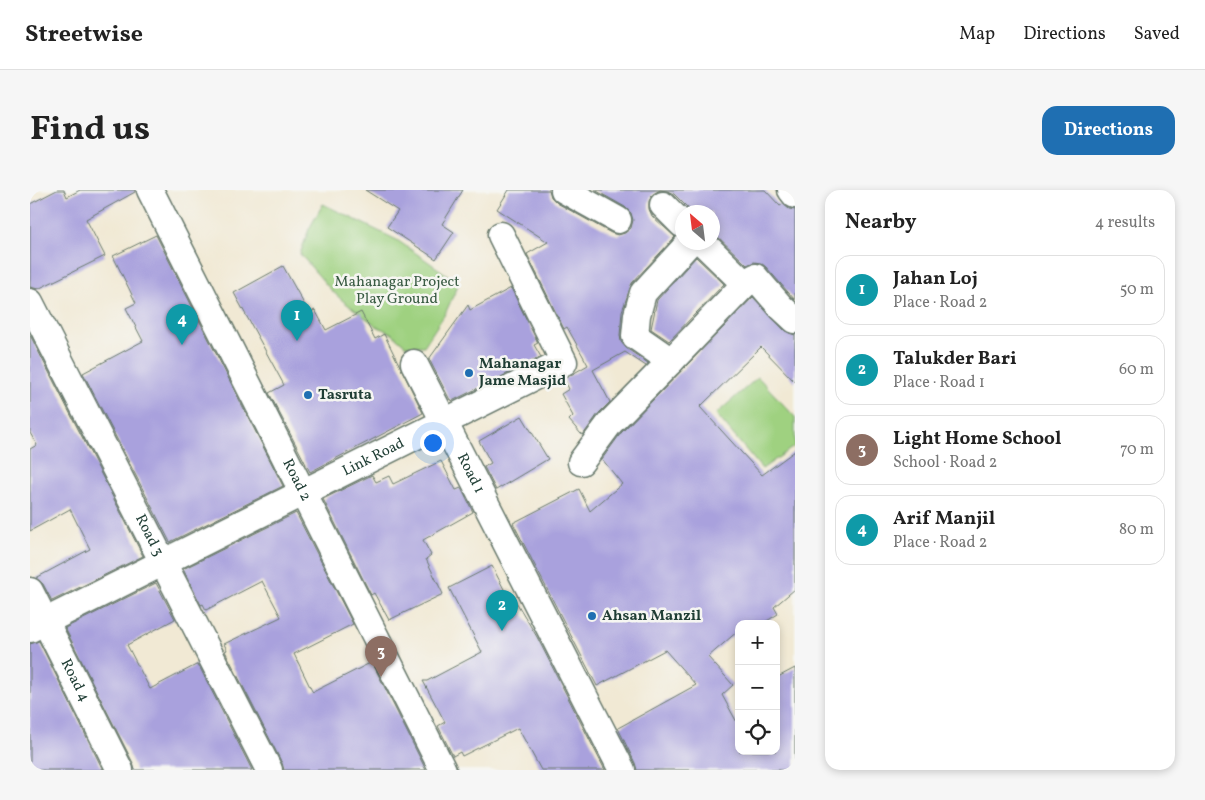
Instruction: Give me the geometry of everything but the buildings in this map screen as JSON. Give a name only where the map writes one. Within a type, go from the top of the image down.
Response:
[{"type":"street","name":"Road 2","points":[[150,190],[443,770]]},
{"type":"street","points":[[564,190],[618,220]]},
{"type":"street","points":[[790,190],[795,195]]},
{"type":"street","points":[[663,205],[675,217]]},
{"type":"street","points":[[443,423],[564,362],[501,235]]},
{"type":"street","points":[[671,361],[635,336],[637,315],[643,293],[683,250]]},
{"type":"street","points":[[710,250],[745,284]]},
{"type":"street","points":[[581,462],[610,423],[745,284],[756,277],[781,307],[795,320]]},
{"type":"street","name":"Road 3","points":[[30,302],[269,770]]},
{"type":"street","name":"Road 1","points":[[414,363],[622,770]]},
{"type":"street","name":"Link Road","points":[[38,625],[443,423]]},
{"type":"street","name":"Road 4","points":[[30,591],[38,625],[120,770]]},
{"type":"green space","name":"Mahanagar Project Play Ground","points":[[323,204],[397,240],[459,283],[445,314],[424,346],[406,346],[391,333],[378,327],[331,290],[300,254],[309,229]]},
{"type":"green space","points":[[758,377],[795,417],[795,446],[762,469],[716,414]]},
{"type":"place","name":"Jahan Loj","points":[[297,341]]},
{"type":"place","name":"Arif Manjil","points":[[182,345]]},
{"type":"place","name":"Mahanagar Jame Masjid","points":[[469,373]]},
{"type":"place","name":"Tasruta","points":[[308,395]]},
{"type":"place","name":"Ahsan Manzil","points":[[592,616]]},
{"type":"place","name":"Talukder Bari","points":[[502,631]]},
{"type":"place","name":"Light Home School","points":[[381,677]]}]
